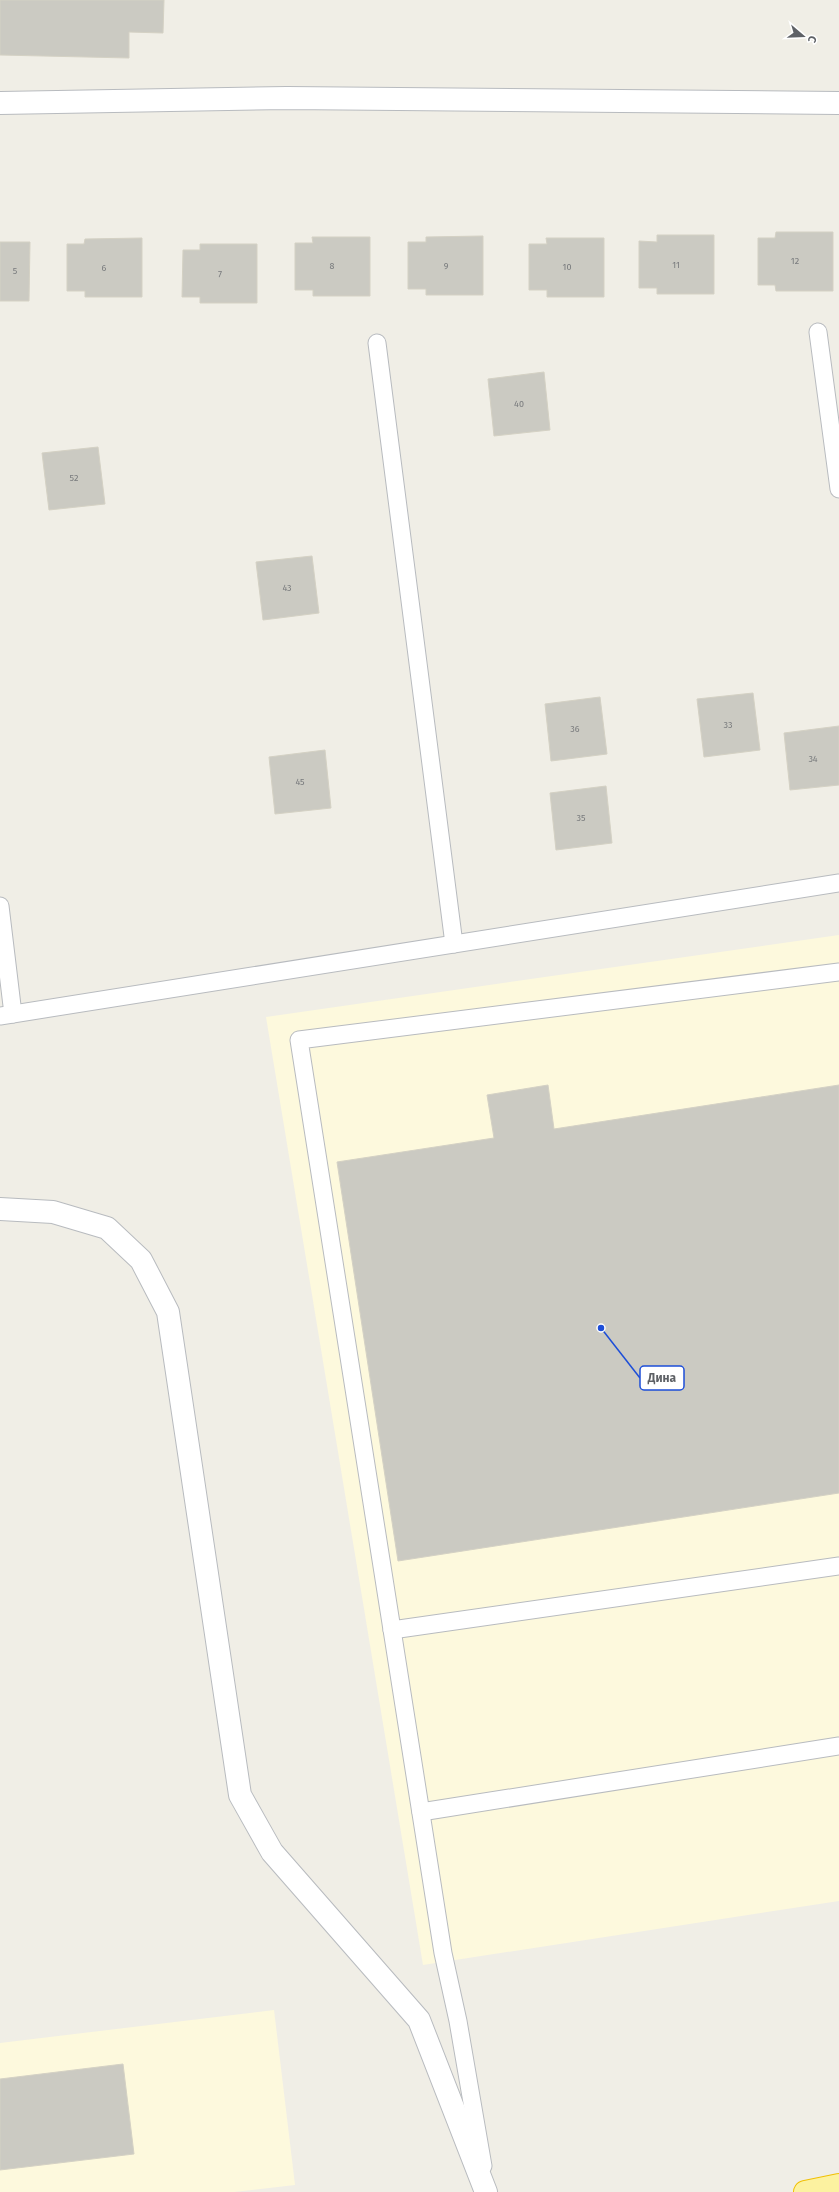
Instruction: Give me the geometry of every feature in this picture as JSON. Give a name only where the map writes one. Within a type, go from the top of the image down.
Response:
[{"type":"highway","points":[[805,2192],[839,2185]]},
{"type":"street","points":[[0,103],[287,98],[839,103]]},
{"type":"street","points":[[0,1209],[53,1212],[108,1228],[141,1260],[168,1312],[240,1795],[272,1852],[419,2020],[487,2192]]},
{"type":"lane","points":[[818,332],[839,489]]},
{"type":"lane","points":[[377,343],[454,944]]},
{"type":"lane","points":[[0,906],[7,1015],[839,883]]},
{"type":"lane","points":[[487,2192],[458,2020],[443,1953],[299,1040],[839,972]]},
{"type":"lane","points":[[392,1630],[839,1566]]},
{"type":"lane","points":[[421,1812],[839,1746]]},
{"type":"shaded area","points":[[839,935],[839,1901],[423,1965],[266,1017]]},
{"type":"shaded area","points":[[274,2010],[295,2185],[234,2192],[0,2192],[0,2043]]},
{"type":"building","points":[[0,0],[164,0],[163,33],[129,32],[129,58],[0,55]]},
{"type":"building","points":[[776,232],[833,232],[833,291],[776,291],[775,285],[758,285],[758,238],[775,238]]},
{"type":"building","points":[[657,235],[714,235],[714,294],[657,294],[657,288],[639,288],[639,241],[657,242]]},
{"type":"building","points":[[483,236],[483,295],[426,295],[426,289],[408,289],[408,242],[426,242],[426,237]]},
{"type":"building","points":[[312,237],[370,237],[370,296],[313,296],[313,290],[295,290],[295,243],[313,243]]},
{"type":"building","points":[[142,238],[142,297],[85,297],[85,291],[67,291],[67,244],[84,244],[85,239]]},
{"type":"building","points":[[546,238],[604,238],[604,297],[547,297],[547,290],[529,290],[529,244],[547,244]]},
{"type":"building","points":[[0,242],[30,242],[29,301],[0,301]]},
{"type":"building","points":[[200,244],[257,244],[257,303],[200,303],[200,297],[182,297],[183,250],[200,250]]},
{"type":"building","points":[[544,372],[550,430],[494,436],[488,379]]},
{"type":"building","points":[[98,447],[105,504],[49,510],[42,453]]},
{"type":"building","points":[[312,556],[319,613],[263,620],[256,562]]},
{"type":"building","points":[[753,693],[760,750],[704,757],[697,699]]},
{"type":"building","points":[[600,697],[607,754],[551,761],[545,704]]},
{"type":"building","points":[[839,726],[839,785],[790,790],[784,733]]},
{"type":"building","points":[[325,750],[331,808],[275,814],[269,757]]},
{"type":"building","points":[[606,786],[612,843],[556,850],[550,793]]},
{"type":"building","points":[[548,1085],[554,1129],[839,1085],[839,1493],[398,1561],[337,1162],[494,1138],[487,1095]]},
{"type":"building","points":[[123,2064],[134,2154],[0,2170],[0,2079]]},
{"type":"place","name":"Дина","points":[[601,1328]]}]
